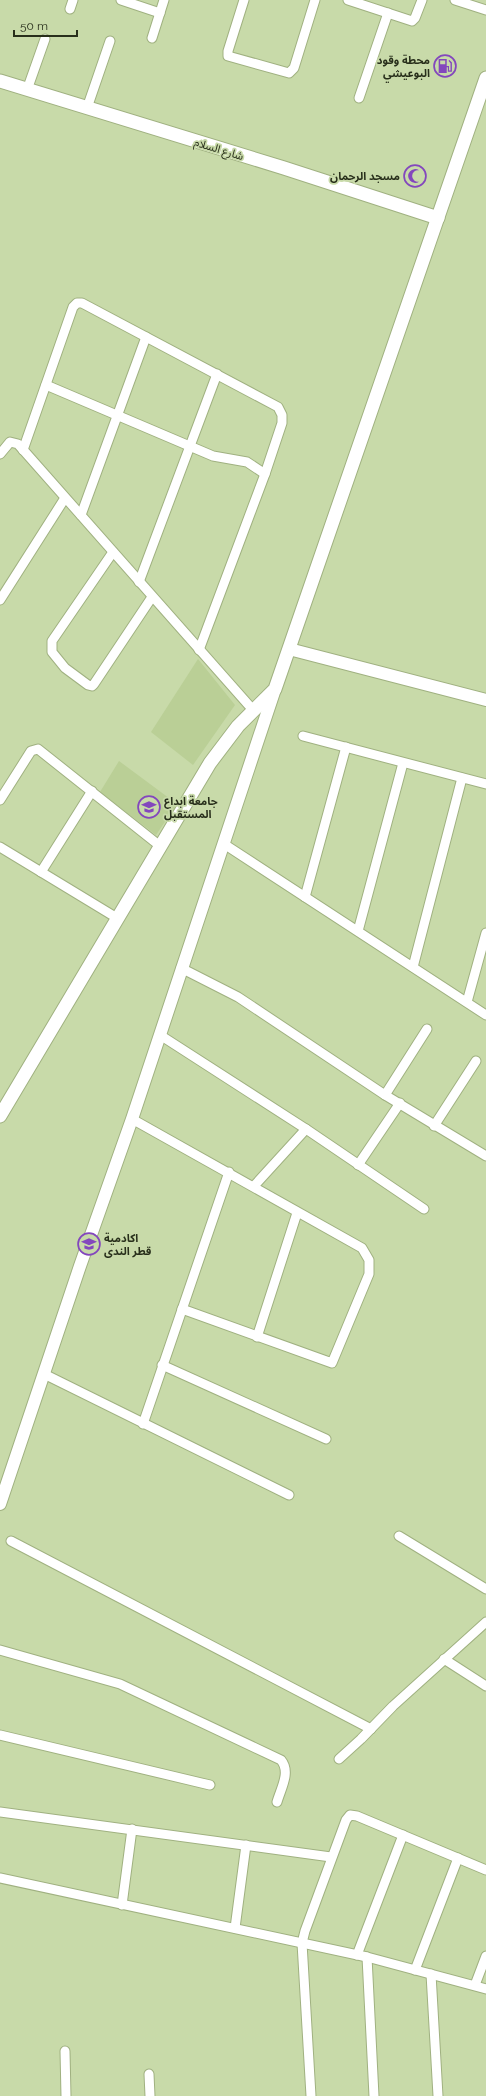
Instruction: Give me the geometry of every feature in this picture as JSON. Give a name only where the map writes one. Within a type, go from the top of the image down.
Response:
[{"type":"main road","points":[[0,1116],[160,846],[219,750],[252,710],[275,689],[486,78]]},
{"type":"main road","name":"شارع السلام","points":[[0,82],[277,166],[438,218]]},
{"type":"street","points":[[70,9],[73,0]]},
{"type":"street","points":[[121,0],[160,13]]},
{"type":"street","points":[[152,38],[164,0]]},
{"type":"street","points":[[244,0],[228,51],[228,56],[289,73],[294,68],[315,0]]},
{"type":"street","points":[[348,0],[414,20],[422,0]]},
{"type":"street","points":[[455,0],[486,10]]},
{"type":"street","points":[[359,98],[388,13]]},
{"type":"street","points":[[28,90],[45,39]]},
{"type":"street","points":[[87,108],[110,41]]},
{"type":"street","points":[[23,450],[76,304],[82,303],[275,405],[280,411],[282,423],[265,474],[199,650]]},
{"type":"street","points":[[80,515],[146,337]]},
{"type":"street","points":[[139,582],[217,374]]},
{"type":"street","points":[[46,385],[219,458],[242,460],[265,474]]},
{"type":"street","points":[[0,454],[10,442],[18,444],[252,710]]},
{"type":"street","points":[[0,600],[65,498]]},
{"type":"street","points":[[113,552],[52,641],[52,652],[65,668],[88,685],[92,686],[152,596]]},
{"type":"street","points":[[289,649],[486,700]]},
{"type":"street","points":[[0,1504],[80,1266],[132,1119],[275,689]]},
{"type":"street","points":[[304,736],[486,784]]},
{"type":"street","points":[[305,897],[346,747]]},
{"type":"street","points":[[0,800],[31,751],[34,749],[43,752],[160,846]]},
{"type":"street","points":[[358,931],[403,763]]},
{"type":"street","points":[[413,967],[462,778]]},
{"type":"street","points":[[41,872],[92,791]]},
{"type":"street","points":[[224,844],[486,1014]]},
{"type":"street","points":[[0,847],[117,918]]},
{"type":"street","points":[[468,1002],[486,933]]},
{"type":"street","points":[[181,968],[238,997],[385,1095],[400,1103],[434,1126],[486,1156]]},
{"type":"street","points":[[385,1095],[427,1029]]},
{"type":"street","points":[[160,1035],[306,1129],[424,1209]]},
{"type":"street","points":[[434,1126],[476,1061]]},
{"type":"street","points":[[358,1164],[400,1103]]},
{"type":"street","points":[[132,1119],[254,1186],[297,1213],[362,1248],[369,1260],[368,1274],[332,1363],[257,1337],[182,1308]]},
{"type":"street","points":[[254,1186],[306,1129]]},
{"type":"street","points":[[143,1424],[229,1172]]},
{"type":"street","points":[[257,1337],[297,1213]]},
{"type":"street","points":[[162,1365],[326,1439]]},
{"type":"street","points":[[44,1374],[289,1495]]},
{"type":"street","points":[[399,1536],[486,1589]]},
{"type":"street","points":[[11,1541],[371,1729]]},
{"type":"street","points":[[339,1759],[393,1706],[486,1622]]},
{"type":"street","points":[[0,1650],[120,1684],[282,1760],[286,1765],[286,1771],[276,1802]]},
{"type":"street","points":[[444,1659],[486,1686]]},
{"type":"street","points":[[0,1735],[210,1785]]},
{"type":"street","points":[[0,1812],[331,1857]]},
{"type":"street","points":[[311,2096],[302,1943],[331,1857],[346,1820],[350,1815],[357,1816],[486,1870]]},
{"type":"street","points":[[122,1905],[132,1829]]},
{"type":"street","points":[[357,1955],[403,1834]]},
{"type":"street","points":[[235,1928],[246,1845]]},
{"type":"street","points":[[415,1970],[458,1858]]},
{"type":"street","points":[[0,1878],[367,1957],[475,1985],[486,1990]]},
{"type":"street","points":[[475,1985],[486,1956]]},
{"type":"street","points":[[367,1957],[374,2096]]},
{"type":"street","points":[[431,1974],[438,2096]]},
{"type":"street","points":[[65,2051],[66,2096]]},
{"type":"street","points":[[149,2074],[150,2096]]},
{"type":"shaded area","points":[[198,659],[235,705],[193,765],[151,732]]},
{"type":"shaded area","points":[[119,761],[177,804],[156,835],[100,792]]},
{"type":"place","name":"محطة وقود البوعيشي","points":[[445,66]]},
{"type":"place","name":"مسجد الرحمان","points":[[415,176]]},
{"type":"place","name":"جامعة ابداع المستقبل","points":[[149,807]]},
{"type":"place","name":"اكادمية قطر الندى","points":[[89,1244]]}]
